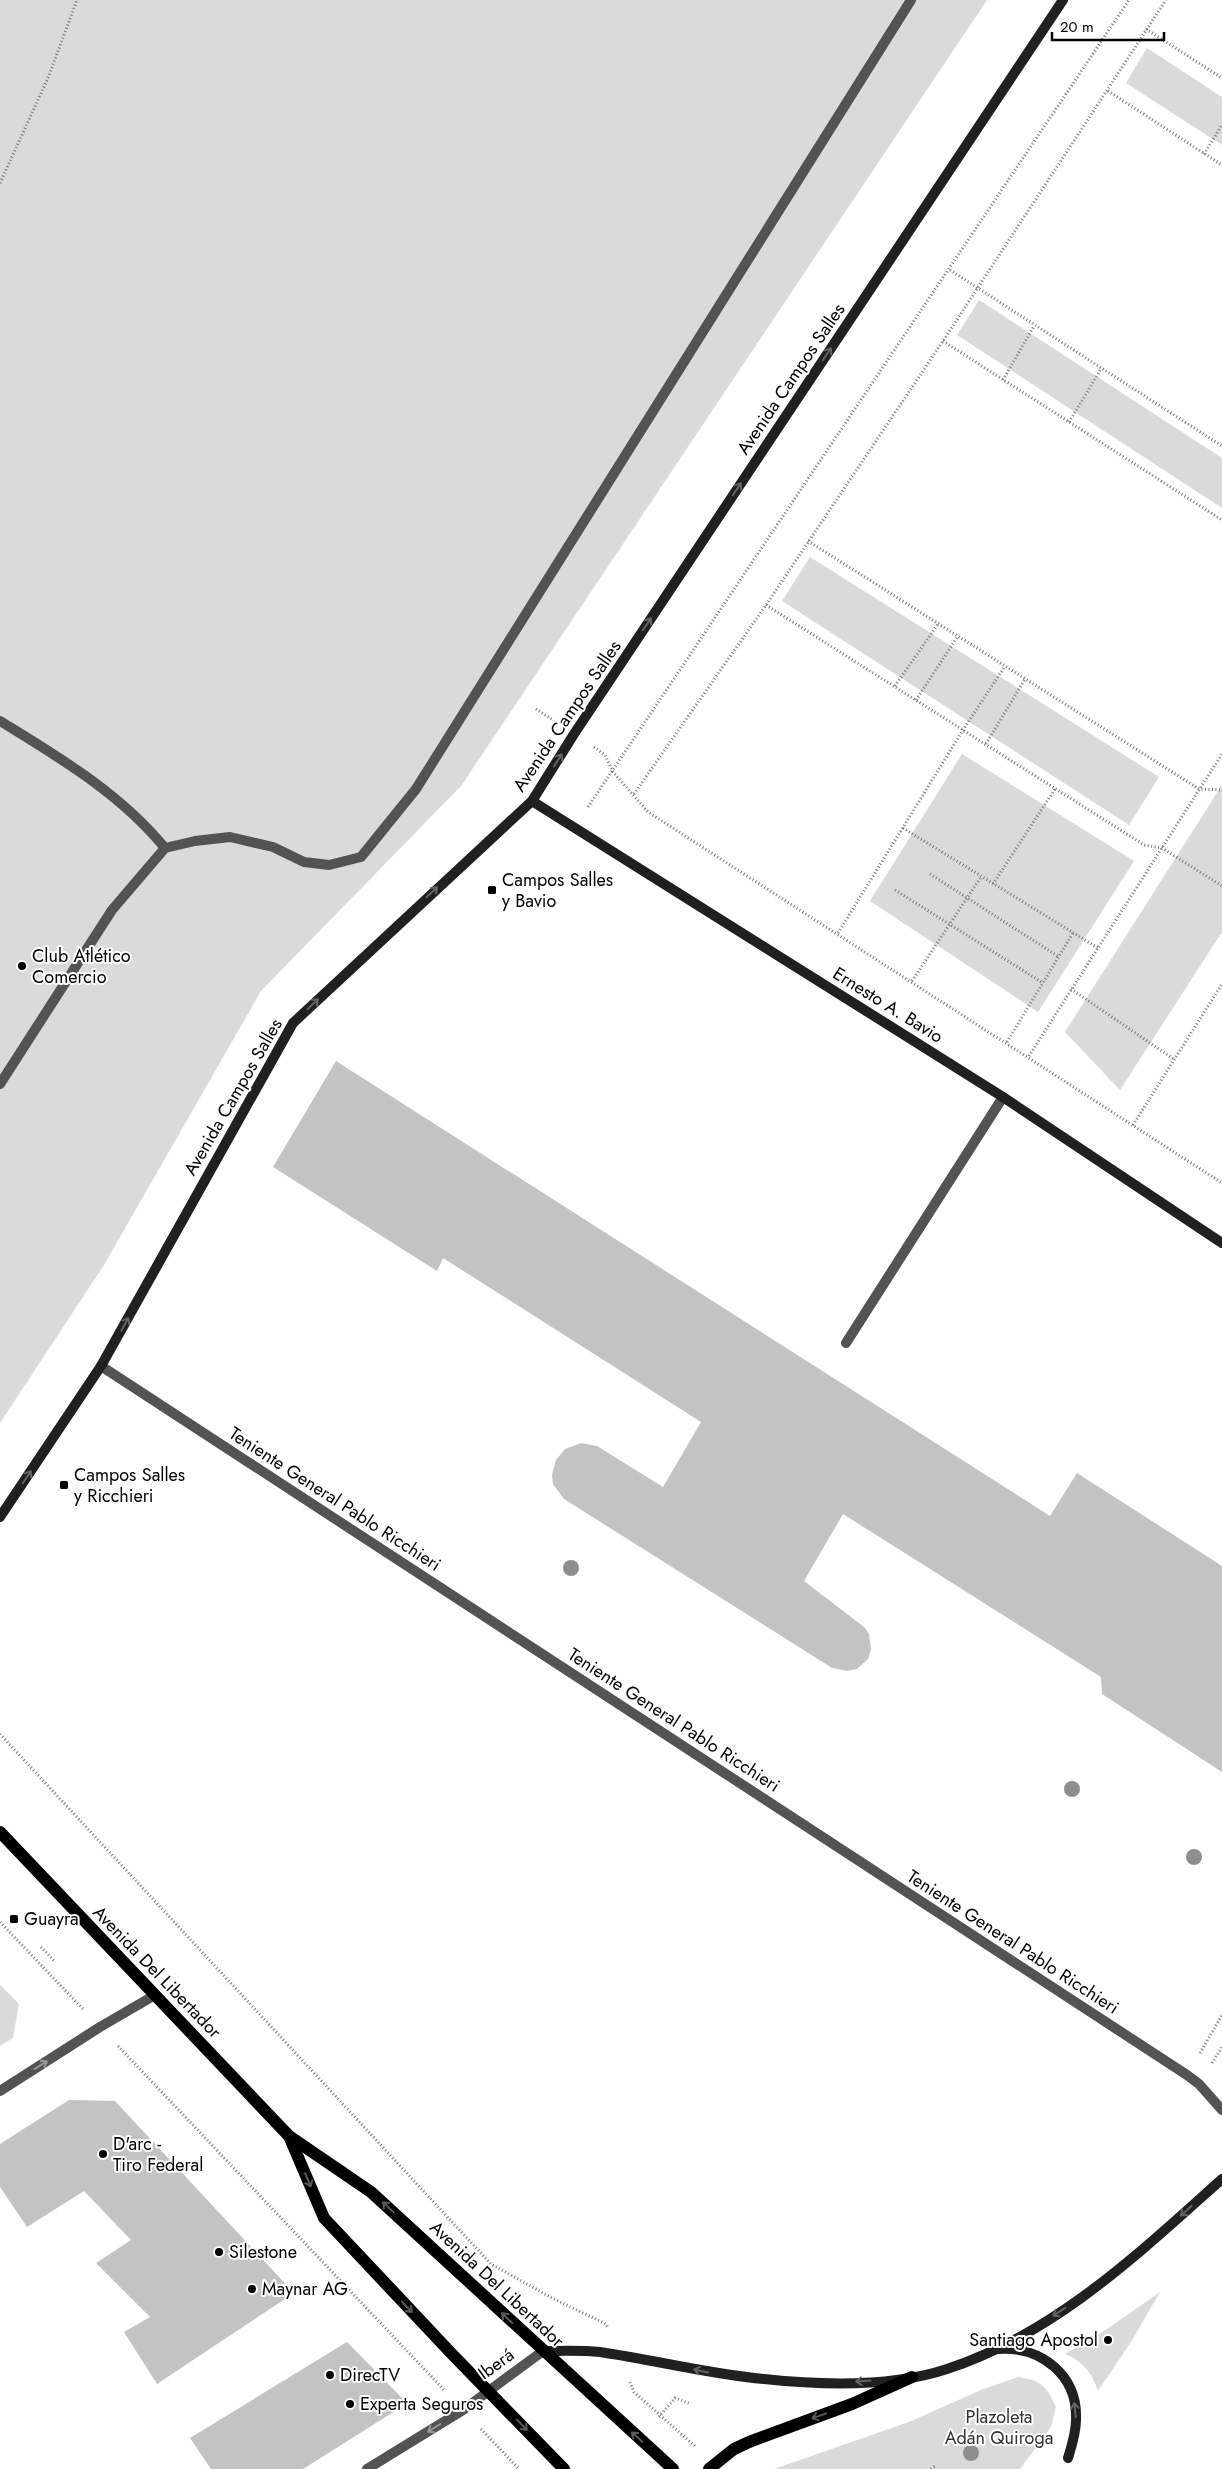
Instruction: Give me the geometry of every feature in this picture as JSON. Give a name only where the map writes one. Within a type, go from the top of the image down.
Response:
[{"type":"main road","name":"Avenida Campos Salles","points":[[0,1517],[101,1366],[293,1023],[532,801],[574,734],[1063,0]]},
{"type":"main road","name":"Ernesto A. Bavio","points":[[532,801],[1003,1097],[1222,1243]]},
{"type":"main road","name":"Avenida Del Libertador","points":[[0,1832],[288,2136],[371,2192],[673,2469]]},
{"type":"main road","name":"Avenida Del Libertador","points":[[288,2136],[324,2218],[451,2353],[564,2469]]},
{"type":"main road","points":[[543,2351],[599,2352],[718,2375],[765,2380],[860,2382],[912,2377],[948,2369],[1024,2334],[1087,2293],[1133,2257],[1222,2179]]},
{"type":"main road","points":[[994,2349],[1015,2349],[1033,2353],[1048,2361],[1066,2380],[1074,2398],[1076,2418],[1068,2458]]},
{"type":"main road","points":[[712,2466],[734,2449],[749,2442],[852,2404],[912,2377]]},
{"type":"street","points":[[0,1084],[112,910],[165,848],[195,841],[230,837],[272,847],[304,862],[329,865],[361,856],[416,788],[911,0]]},
{"type":"street","points":[[0,721],[98,783],[144,824],[165,848]]},
{"type":"street","points":[[846,1343],[1003,1097]]},
{"type":"street","name":"Teniente General Pablo Ricchieri","points":[[101,1366],[1187,2075],[1199,2084],[1222,2110]]},
{"type":"street","points":[[0,2091],[100,2027],[155,1995]]},
{"type":"street","name":"Iberá","points":[[367,2469],[463,2410],[543,2351]]},
{"type":"path","points":[[0,183],[48,78],[77,0]]},
{"type":"path","points":[[574,826],[613,772],[1129,0]]},
{"type":"path","points":[[634,794],[766,605],[943,341],[1166,0]]},
{"type":"path","points":[[1146,29],[1222,78]]},
{"type":"path","points":[[1108,91],[1222,165]]},
{"type":"path","points":[[1204,154],[1222,125]]},
{"type":"path","points":[[950,270],[1222,446]]},
{"type":"path","points":[[1003,380],[1034,326]]},
{"type":"path","points":[[943,341],[1222,520]]},
{"type":"path","points":[[1069,422],[1101,369]]},
{"type":"path","points":[[808,541],[1199,789],[1222,790]]},
{"type":"path","points":[[766,605],[1144,845],[1162,848],[1222,886]]},
{"type":"path","points":[[895,686],[938,624]]},
{"type":"path","points":[[916,700],[958,636]]},
{"type":"path","points":[[838,933],[963,730],[1005,666]]},
{"type":"path","points":[[986,744],[1025,679]]},
{"type":"path","points":[[536,709],[605,755],[613,772],[648,812],[1222,1182]]},
{"type":"path","points":[[1028,1056],[1222,754]]},
{"type":"path","points":[[993,884],[1055,788]]},
{"type":"path","points":[[903,828],[1098,948]]},
{"type":"path","points":[[930,874],[1059,957]]},
{"type":"path","points":[[912,981],[981,876]]},
{"type":"path","points":[[895,890],[1044,983]]},
{"type":"path","points":[[1007,1042],[1073,933]]},
{"type":"path","points":[[1133,1125],[1222,984]]},
{"type":"path","points":[[1071,989],[1175,1060]]},
{"type":"path","points":[[0,1734],[491,2264],[552,2298],[606,2324],[634,2392],[712,2466]]},
{"type":"path","points":[[0,1922],[519,2469]]},
{"type":"path","points":[[41,1947],[55,1962]]},
{"type":"path","points":[[1187,2075],[1222,2015]]},
{"type":"path","points":[[657,2420],[674,2398],[691,2404]]},
{"type":"green space","points":[[0,0],[987,0],[461,786],[261,991],[104,1265],[0,1423]]},
{"type":"green space","points":[[1147,48],[1222,97],[1222,145],[1126,83]]},
{"type":"green space","points":[[979,300],[1222,458],[1222,508],[957,335]]},
{"type":"green space","points":[[810,557],[1159,777],[1129,825],[782,601]]},
{"type":"green space","points":[[962,754],[1134,861],[1038,1012],[870,901]]},
{"type":"green space","points":[[1222,785],[1222,932],[1120,1090],[1065,1032]]},
{"type":"green space","points":[[0,1985],[19,2004],[13,2038],[0,2046]]},
{"type":"green space","name":"Plazoleta Adán Quiroga","points":[[1160,2292],[1131,2342],[1098,2391],[1086,2368],[1077,2360],[1065,2354],[1107,2329]]},
{"type":"green space","name":"Plazoleta Adán Quiroga","points":[[1018,2377],[1033,2380],[1042,2385],[1056,2407],[1051,2427],[1020,2469],[774,2469],[909,2422],[981,2390]]},
{"type":"building","points":[[336,1061],[1050,1516],[1077,1473],[1222,1566],[1222,1772],[1102,1694],[1101,1677],[843,1514],[804,1581],[864,1627],[869,1634],[871,1649],[868,1659],[857,1669],[847,1671],[832,1668],[564,1499],[553,1484],[552,1475],[556,1460],[565,1449],[581,1443],[597,1446],[663,1487],[701,1422],[443,1258],[437,1271],[273,1167]]},
{"type":"building","points":[[69,2100],[115,2101],[294,2293],[157,2384],[124,2332],[150,2317],[96,2263],[131,2240],[84,2191],[27,2227],[0,2187],[0,2144]]},
{"type":"building","points":[[347,2342],[403,2399],[403,2406],[303,2469],[211,2469],[190,2438]]},
{"type":"place","name":"Campos Salles y Bavio","points":[[492,890]]},
{"type":"place","name":"Club Atlético Comercio","points":[[22,966]]},
{"type":"place","name":"Campos Salles y Ricchieri","points":[[64,1485]]},
{"type":"place","name":"Guayra","points":[[14,1919]]},
{"type":"place","name":"D'arc - Tiro Federal","points":[[103,2154]]},
{"type":"place","name":"Silestone","points":[[219,2252]]},
{"type":"place","name":"Maynar AG","points":[[252,2289]]},
{"type":"place","name":"Santiago Apostol","points":[[1108,2340]]},
{"type":"place","name":"DirecTV","points":[[330,2375]]},
{"type":"place","name":"Experta Seguros","points":[[350,2404]]}]
